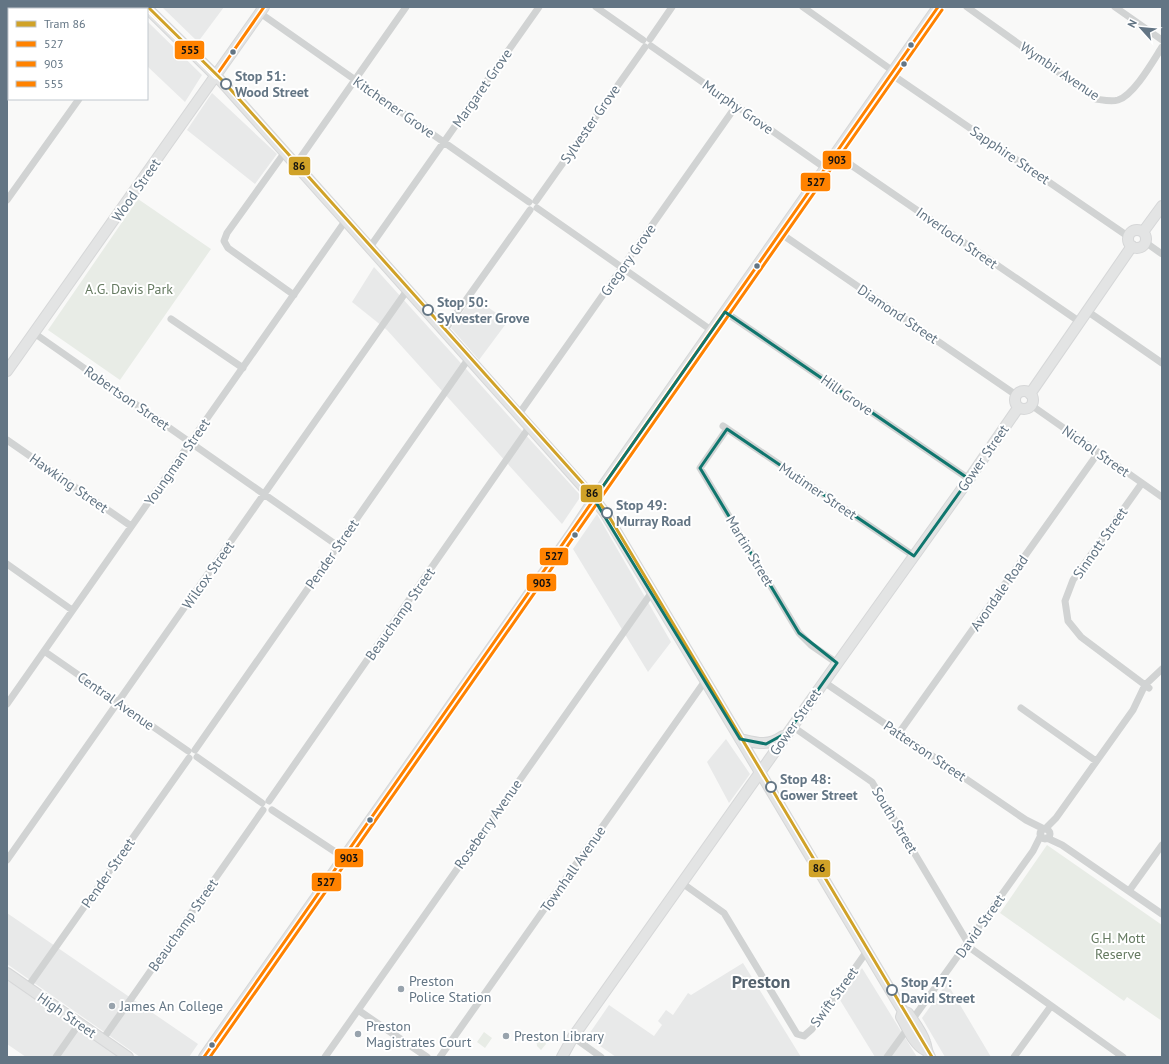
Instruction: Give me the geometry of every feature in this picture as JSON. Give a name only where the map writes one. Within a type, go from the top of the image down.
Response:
[{"type":"main road","points":[[204,1057],[938,7]]},
{"type":"main road","name":"Wood Street","points":[[7,371],[262,10]]},
{"type":"main road","points":[[148,12],[216,76],[530,426],[605,513],[903,1012],[901,1017],[910,1024],[920,1048],[928,1053]]},
{"type":"main road","points":[[1143,232],[1162,206]]},
{"type":"main road","points":[[1030,394],[1087,312],[1131,241],[1133,231],[1143,232]]},
{"type":"main road","points":[[1131,241],[1138,248],[1145,242],[1146,237],[1143,232]]},
{"type":"main road","points":[[1023,392],[1030,394],[1032,399],[1031,405],[1025,409],[1018,408],[1015,402],[1016,395],[1023,392]]},
{"type":"main road","name":"Gower Street","points":[[562,1057],[573,1037],[1018,408]]},
{"type":"main road","points":[[740,739],[757,744],[766,744],[777,740],[790,729]]},
{"type":"main road","name":"High Street","points":[[7,973],[128,1057]]},
{"type":"main road","name":"Gower Street","points":[[555,1057],[564,1045],[573,1037]]},
{"type":"street","points":[[296,164],[406,7]]},
{"type":"street","name":"Margaret Grove","points":[[370,247],[539,7]]},
{"type":"street","name":"Murphy Grove","points":[[596,7],[825,168]]},
{"type":"street","name":"Sylvester Grove","points":[[444,331],[672,7]]},
{"type":"street","name":"Sapphire Street","points":[[804,7],[892,72],[1131,241]]},
{"type":"street","name":"Wymbir Avenue","points":[[967,7],[1096,99],[1107,101],[1119,100],[1133,88],[1162,47]]},
{"type":"street","points":[[1115,7],[1162,40]]},
{"type":"street","name":"Kitchener Grove","points":[[262,10],[355,80],[711,330]]},
{"type":"street","points":[[7,200],[78,100]]},
{"type":"street","name":"Gregory Grove","points":[[519,414],[736,106]]},
{"type":"street","points":[[285,152],[228,233],[224,241],[228,248],[294,295]]},
{"type":"street","name":"Inverloch Street","points":[[835,154],[1080,322]]},
{"type":"street","name":"Youngman Street","points":[[7,704],[346,220]]},
{"type":"street","name":"Diamond Street","points":[[780,233],[1016,395]]},
{"type":"street","points":[[1145,242],[1162,254]]},
{"type":"street","name":"Wilcox Street","points":[[7,860],[408,289]]},
{"type":"street","name":"Hill Grove","points":[[725,312],[969,479]]},
{"type":"street","points":[[1087,312],[1162,363]]},
{"type":"street","points":[[171,319],[242,368]]},
{"type":"street","name":"Robertson Street","points":[[34,333],[338,546]]},
{"type":"street","name":"Pender Street","points":[[27,988],[469,358]]},
{"type":"street","name":"Nichol Street","points":[[1031,405],[1162,497]]},
{"type":"street","name":"Beauchamp Street","points":[[103,1039],[530,426]]},
{"type":"street","name":"Mutimer Street","points":[[725,428],[914,556]]},
{"type":"street","name":"Martin Street","points":[[725,428],[700,468],[799,633],[811,645],[837,663]]},
{"type":"street","name":"Hawking Street","points":[[7,440],[131,526]]},
{"type":"street","name":"Avondale Road","points":[[899,733],[1098,453]]},
{"type":"street","name":"Sinnott Street","points":[[1142,483],[1073,580],[1065,601],[1068,621],[1081,638],[1147,686]]},
{"type":"street","points":[[7,564],[72,610]]},
{"type":"street","name":"Roseberry Avenue","points":[[325,1057],[652,592]]},
{"type":"street","name":"Central Avenue","points":[[44,651],[191,753]]},
{"type":"street","name":"David Street","points":[[887,1057],[1133,710],[1144,698],[1147,686],[1155,682],[1162,669]]},
{"type":"street","name":"Townhall Avenue","points":[[440,1057],[705,681]]},
{"type":"street","name":"Patterson Street","points":[[824,682],[1162,914]]},
{"type":"street","points":[[1021,708],[1096,762]]},
{"type":"street","name":"South Street","points":[[790,729],[872,782],[967,944],[1123,1057]]},
{"type":"street","points":[[191,753],[192,760],[197,758],[265,805],[267,812],[272,810],[343,858]]},
{"type":"street","points":[[1129,891],[1162,844]]},
{"type":"street","name":"Swift Street","points":[[682,883],[724,913],[797,1034],[804,1036],[812,1029],[867,951]]},
{"type":"street","points":[[1014,1057],[1051,1006]]},
{"type":"street","points":[[358,1010],[427,1057]]},
{"type":"street","points":[[56,1057],[79,1024]]},
{"type":"street","points":[[573,1037],[601,1057]]},
{"type":"highlighted area","points":[[725,312],[969,479],[914,556],[727,429],[700,468],[799,633],[837,663],[788,732],[766,744],[740,739],[594,499]]},
{"type":"shaded area","points":[[84,7],[133,8],[85,8]]},
{"type":"shaded area","points":[[162,7],[224,7],[198,42]]},
{"type":"shaded area","points":[[148,22],[202,75],[185,102],[148,67]]},
{"type":"shaded area","points":[[212,93],[277,154],[255,184],[187,130]]},
{"type":"shaded area","points":[[374,267],[581,496],[562,524],[387,330],[352,302]]},
{"type":"shaded area","points":[[473,297],[508,321],[479,360],[451,328]]},
{"type":"shaded area","points":[[597,514],[671,642],[648,672],[573,549]]},
{"type":"shaded area","points":[[726,739],[750,774],[729,803],[707,762]]},
{"type":"shaded area","points":[[7,913],[198,1044],[189,1057],[140,1057],[7,964]]},
{"type":"shaded area","points":[[743,963],[801,1057],[616,1057],[587,1037],[609,1005],[654,1036],[662,1025],[658,1021],[666,1010],[673,1015],[688,993],[691,995]]},
{"type":"shaded area","points":[[862,968],[917,1057],[875,1057],[840,1000]]},
{"type":"shaded area","points":[[7,980],[119,1057],[26,1057],[7,1044]]},
{"type":"shaded area","points":[[947,983],[991,1057],[945,1057],[922,1018]]},
{"type":"green space","name":"A.G. Davis Park","points":[[138,199],[211,249],[120,380],[48,330]]},
{"type":"green space","name":"G.H. Mott Reserve","points":[[1047,845],[1162,925],[1162,1021],[1127,997],[1124,1001],[1000,913]]},
{"type":"green space","points":[[484,1032],[492,1038],[485,1048],[477,1042]]},
{"type":"green space","points":[[540,1035],[543,1037],[546,1044],[541,1050],[537,1046],[536,1037]]},
{"type":"tram line","name":"86","points":[[148,7],[223,81],[595,497],[607,513],[932,1057]]},
{"type":"transit line","name":"555","points":[[148,9],[216,76],[264,7]]},
{"type":"transit line","name":"527","points":[[204,1057],[938,7]]},
{"type":"transit line","name":"903","points":[[210,1057],[942,10]]},
{"type":"place","name":"Stop 51: Wood Street","points":[[226,84]]},
{"type":"place","name":"Stop 50: Sylvester Grove","points":[[428,310]]},
{"type":"place","name":"Stop 49: Murray Road","points":[[607,513]]},
{"type":"place","name":"Stop 48: Gower Street","points":[[771,787]]},
{"type":"place","name":"Preston Police Station","points":[[401,989]]},
{"type":"place","name":"Stop 47: David Street","points":[[892,990]]},
{"type":"place","name":"James An College","points":[[112,1006]]},
{"type":"place","name":"Preston Magistrates Court","points":[[358,1034]]},
{"type":"place","name":"Preston Library","points":[[506,1036]]},
{"type":"district","name":"Preston","points":[[761,981]]}]
